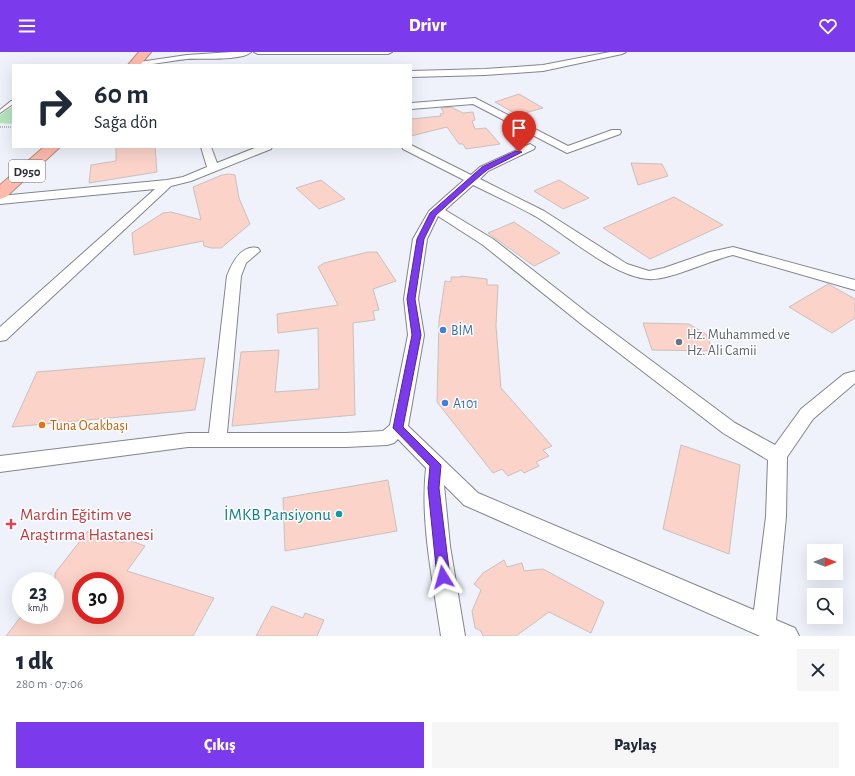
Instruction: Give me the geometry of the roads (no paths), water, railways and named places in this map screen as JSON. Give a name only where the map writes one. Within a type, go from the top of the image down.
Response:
[{"type":"highway","points":[[130,59],[145,52]]},
{"type":"highway","name":"D950","points":[[0,177],[33,148]]},
{"type":"highway","name":"D950","points":[[0,194],[52,148]]},
{"type":"street","points":[[258,52],[388,52],[392,55],[393,60]]},
{"type":"street","points":[[412,74],[485,72],[543,68],[622,52]]},
{"type":"street","points":[[145,64],[187,57],[246,54]]},
{"type":"street","points":[[412,106],[475,101],[567,150],[616,132]]},
{"type":"street","points":[[0,464],[188,440],[387,438],[398,428],[416,335],[411,299],[420,239],[433,214],[484,169],[530,147]]},
{"type":"street","points":[[206,148],[213,167]]},
{"type":"street","points":[[0,200],[167,184],[187,179],[213,167],[264,148]]},
{"type":"street","points":[[409,148],[540,214],[622,267],[649,275],[667,272],[715,255],[733,251],[855,285]]},
{"type":"street","points":[[0,336],[167,184]]},
{"type":"street","points":[[437,210],[488,242],[585,319],[729,428],[778,456]]},
{"type":"street","points":[[217,440],[234,276],[240,261],[254,251]]},
{"type":"street","points":[[764,626],[776,517],[778,456],[807,414],[850,378],[855,377]]},
{"type":"street","points":[[398,428],[471,499],[787,636]]},
{"type":"street","points":[[436,465],[434,488],[439,546],[453,636]]},
{"type":"lane","points":[[0,112],[12,103]]},
{"type":"place","name":"BİM","points":[[443,330]]},
{"type":"place","name":"Hz. Muhammed ve Hz. Ali Camii","points":[[679,342]]},
{"type":"place","name":"A101","points":[[445,403]]},
{"type":"place","name":"Tuna Ocakbaşı","points":[[42,425]]},
{"type":"place","name":"İMKB Pansiyonu","points":[[339,514]]},
{"type":"place","name":"Mardin Eğitim ve Araştırma Hastanesi","points":[[11,524]]}]
